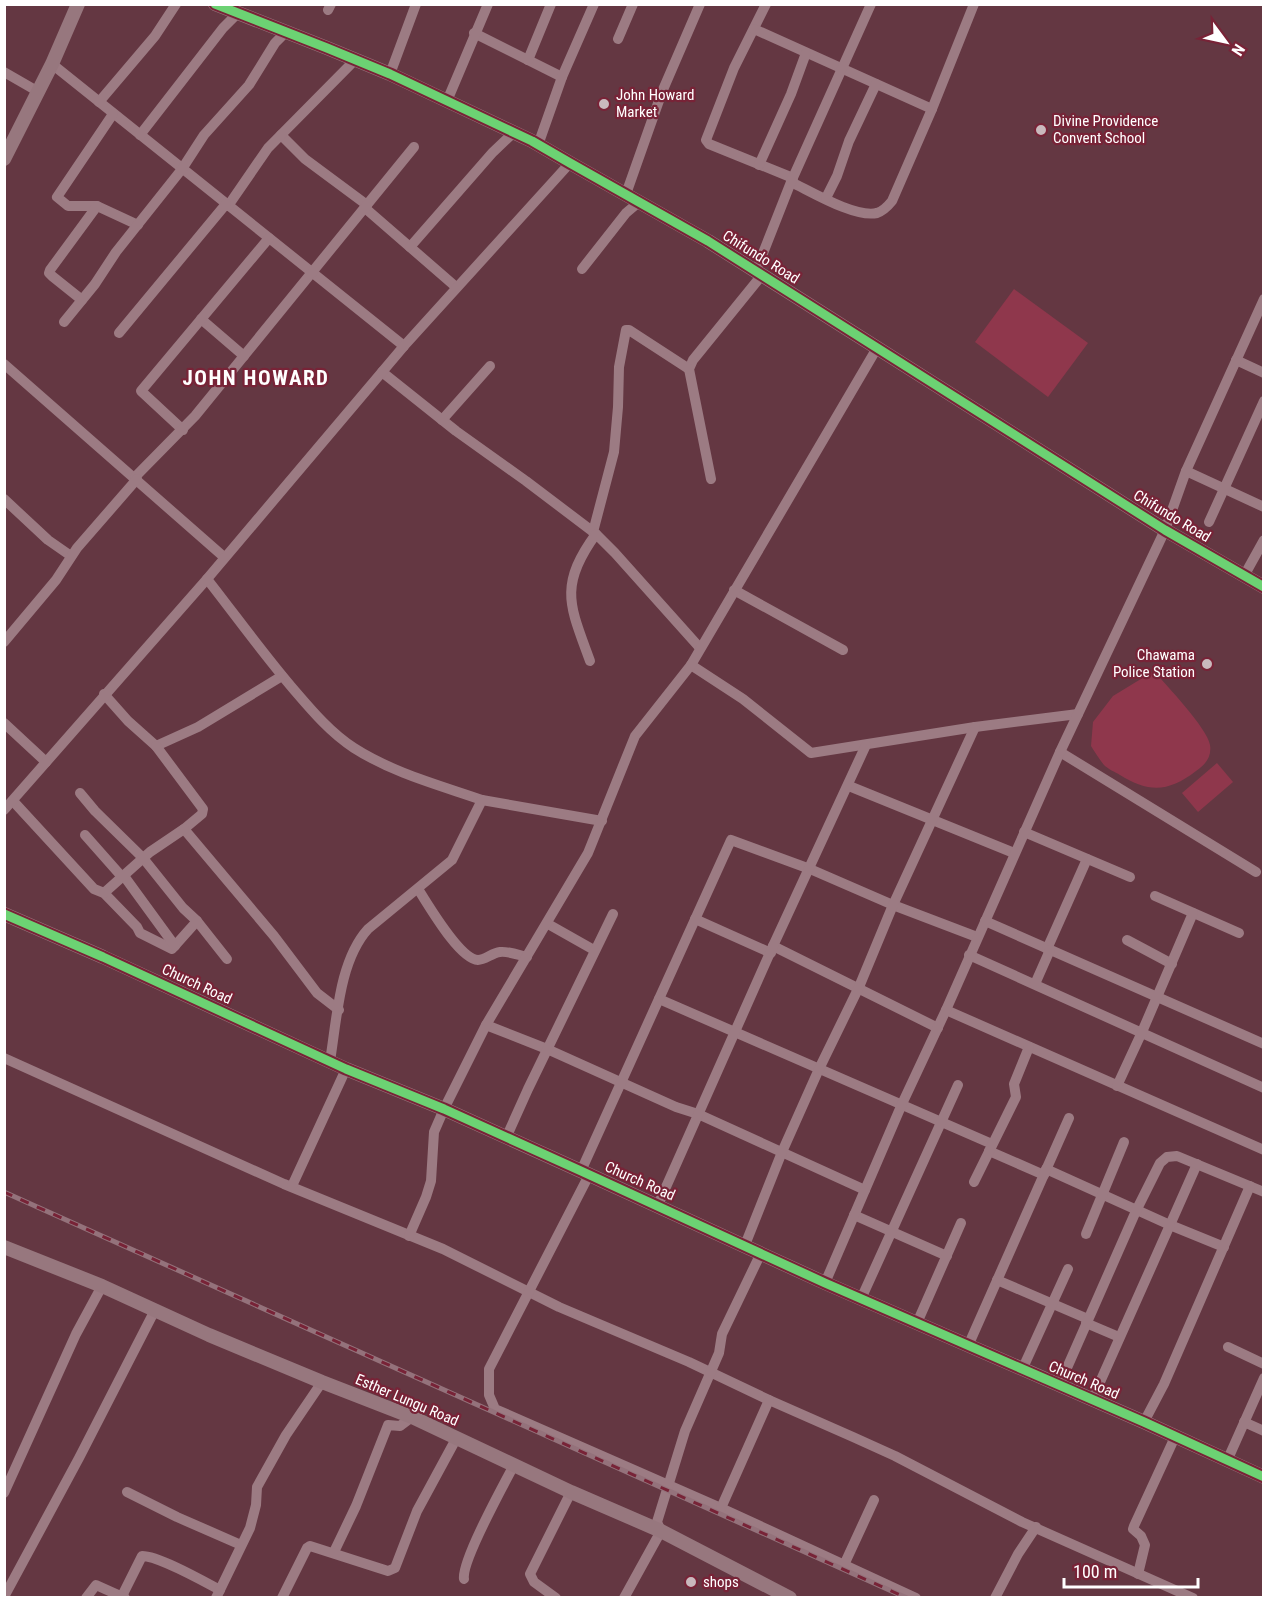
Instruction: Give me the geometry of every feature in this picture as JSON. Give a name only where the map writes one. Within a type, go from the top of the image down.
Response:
[{"type":"street","points":[[4,159],[52,64],[78,4]]},
{"type":"street","points":[[99,102],[155,36],[176,4]]},
{"type":"street","name":"Chifundo Road","points":[[215,4],[234,9],[390,75],[570,162],[759,273],[1165,530],[1263,587]]},
{"type":"street","points":[[390,75],[416,4]]},
{"type":"street","points":[[447,101],[488,4]]},
{"type":"street","points":[[528,60],[552,4]]},
{"type":"street","points":[[538,145],[562,76],[594,4]]},
{"type":"street","points":[[618,39],[633,4]]},
{"type":"street","points":[[766,4],[726,87],[706,140],[709,144],[792,180],[850,210],[864,213],[877,213],[892,201],[974,4]]},
{"type":"street","points":[[711,479],[689,369],[693,360],[759,273],[792,180],[871,4]]},
{"type":"street","points":[[626,194],[662,92],[696,6]]},
{"type":"street","points":[[140,135],[223,28],[234,9]]},
{"type":"street","points":[[754,29],[932,109]]},
{"type":"street","points":[[64,322],[182,169],[204,135],[249,85],[275,43],[286,32]]},
{"type":"street","points":[[474,33],[562,76]]},
{"type":"street","points":[[759,165],[791,94],[806,52]]},
{"type":"street","points":[[119,333],[227,205],[258,161],[355,60]]},
{"type":"street","points":[[52,64],[404,346]]},
{"type":"street","points":[[4,72],[37,91]]},
{"type":"street","points":[[826,198],[837,176],[849,141],[876,84]]},
{"type":"street","points":[[113,114],[57,197],[68,206],[97,206],[138,225]]},
{"type":"street","points":[[410,247],[493,152],[513,133]]},
{"type":"street","points":[[281,135],[305,159],[366,206],[456,287]]},
{"type":"street","points":[[4,642],[56,580],[71,556],[136,478],[183,430],[414,147]]},
{"type":"street","points":[[4,810],[207,579],[404,346],[570,162]]},
{"type":"street","points":[[582,269],[626,213],[639,202]]},
{"type":"street","points":[[82,300],[49,273],[97,206]]},
{"type":"street","points":[[183,430],[141,391],[269,238]]},
{"type":"street","points":[[825,1283],[1014,853],[1165,530],[1186,471],[1263,299]]},
{"type":"street","points":[[201,319],[244,356]]},
{"type":"street","points":[[590,661],[572,613],[571,592],[574,574],[582,554],[595,533],[614,452],[619,367],[626,330],[689,369]]},
{"type":"street","points":[[409,1236],[431,1180],[435,1132],[444,1110],[486,1025],[588,854],[635,736],[691,664],[877,348]]},
{"type":"street","points":[[1236,360],[1263,373]]},
{"type":"street","points":[[4,364],[224,557]]},
{"type":"street","points":[[442,420],[490,366]]},
{"type":"street","points":[[382,372],[442,420],[595,533],[700,648]]},
{"type":"street","points":[[1209,522],[1263,401]]},
{"type":"street","points":[[1186,471],[1263,507]]},
{"type":"street","points":[[4,498],[48,540],[71,556]]},
{"type":"street","points":[[1244,576],[1263,540]]},
{"type":"street","points":[[207,579],[312,711],[352,747],[399,771],[482,800],[602,821]]},
{"type":"street","points":[[734,590],[843,650]]},
{"type":"street","points":[[691,664],[743,699],[811,753],[975,727],[1078,714]]},
{"type":"street","points":[[156,746],[179,737],[282,676]]},
{"type":"street","points":[[104,694],[128,721],[156,746],[203,809],[202,814],[143,858],[104,893]]},
{"type":"street","points":[[4,723],[46,762]]},
{"type":"street","points":[[746,1245],[782,1152],[859,987],[893,905],[975,727]]},
{"type":"street","points":[[658,1206],[866,745]]},
{"type":"street","points":[[1060,752],[1256,872]]},
{"type":"street","points":[[849,786],[1014,853]]},
{"type":"street","points":[[80,793],[143,858],[183,908],[198,921],[227,959]]},
{"type":"street","points":[[330,1061],[347,969],[359,940],[368,929],[452,860],[482,800]]},
{"type":"street","points":[[13,801],[94,889],[104,893],[140,933],[168,949],[176,946],[198,921]]},
{"type":"street","points":[[184,829],[274,936],[317,993],[339,1010]]},
{"type":"street","points":[[1024,832],[1130,877]]},
{"type":"street","points":[[85,835],[123,877],[176,946]]},
{"type":"street","points":[[916,1598],[721,1508],[495,1409],[489,1395],[489,1369],[585,1173],[621,1082],[731,840],[810,869],[893,905],[977,937]]},
{"type":"street","points":[[1035,984],[1087,859]]},
{"type":"street","points":[[418,889],[457,946],[475,959],[480,960],[499,952],[527,957]]},
{"type":"street","points":[[1155,896],[1239,933]]},
{"type":"street","points":[[1117,1086],[1193,913]]},
{"type":"street","name":"Church Road","points":[[4,914],[346,1069],[444,1110],[746,1245],[825,1283],[1144,1422],[1263,1477]]},
{"type":"street","points":[[506,1138],[613,914]]},
{"type":"street","points":[[695,919],[859,987],[938,1028]]},
{"type":"street","points":[[985,921],[1263,1044]]},
{"type":"street","points":[[548,924],[594,950]]},
{"type":"street","points":[[1127,940],[1172,964]]},
{"type":"street","points":[[969,955],[1263,1088]]},
{"type":"street","points":[[659,999],[735,1034],[940,1121],[990,1148],[1224,1247]]},
{"type":"street","points":[[946,1010],[1263,1150]]},
{"type":"street","points":[[486,1025],[676,1107],[698,1114],[865,1190]]},
{"type":"street","points":[[974,1182],[1016,1097],[1014,1084],[1029,1047]]},
{"type":"street","points":[[4,1058],[292,1186],[443,1249],[528,1292],[895,1456],[1036,1527],[1193,1598]]},
{"type":"street","points":[[292,1186],[346,1069]]},
{"type":"street","points":[[861,1299],[958,1085]]},
{"type":"street","points":[[968,1346],[1070,1118]]},
{"type":"street","points":[[1086,1234],[1124,1142]]},
{"type":"street","points":[[1059,1386],[1136,1211],[1160,1163],[1167,1157],[1177,1156],[1263,1192]]},
{"type":"street","points":[[1092,1400],[1197,1164]]},
{"type":"street","points":[[1144,1422],[1164,1384],[1250,1186]]},
{"type":"street","points":[[854,1215],[947,1256]]},
{"type":"street","points":[[917,1323],[961,1223]]},
{"type":"street","name":"Esther Lungu Road","points":[[6,1252],[102,1286],[322,1382],[412,1417],[571,1492],[661,1531],[785,1596]]},
{"type":"street","points":[[624,1598],[661,1531],[657,1522],[685,1431],[719,1353],[722,1334],[761,1252]]},
{"type":"street","points":[[1022,1370],[1068,1269]]},
{"type":"street","points":[[997,1280],[1052,1303],[1119,1337]]},
{"type":"street","points":[[4,1492],[76,1334],[102,1286]]},
{"type":"street","points":[[4,1597],[9,1578],[155,1310]]},
{"type":"street","points":[[1228,1347],[1263,1364]]},
{"type":"street","points":[[1227,1461],[1263,1378]]},
{"type":"street","points":[[86,1598],[96,1585],[123,1597],[142,1556],[165,1563],[218,1594],[253,1519],[257,1488],[286,1436],[322,1382]]},
{"type":"street","points":[[721,1508],[769,1400]]},
{"type":"street","points":[[334,1552],[356,1506],[388,1425],[400,1426],[412,1417]]},
{"type":"street","points":[[1244,1422],[1263,1431]]},
{"type":"street","points":[[1138,1574],[1145,1545],[1144,1540],[1133,1529],[1175,1437]]},
{"type":"street","points":[[282,1598],[307,1548],[313,1546],[388,1572],[395,1568],[417,1511],[456,1439]]},
{"type":"street","points":[[464,1579],[465,1569],[479,1534],[514,1465]]},
{"type":"street","points":[[127,1492],[241,1545]]},
{"type":"street","points":[[556,1598],[534,1582],[530,1574],[571,1492]]},
{"type":"street","points":[[844,1565],[874,1500]]},
{"type":"street","points":[[995,1598],[1018,1554],[1036,1527]]},
{"type":"shaded area","points":[[1014,289],[1088,343],[1048,397],[975,342]]},
{"type":"shaded area","points":[[1154,671],[1186,707],[1208,738],[1210,745],[1207,760],[1199,769],[1177,783],[1159,788],[1140,785],[1110,769],[1104,765],[1091,746],[1093,722],[1113,696]]},
{"type":"shaded area","points":[[1217,763],[1233,782],[1198,812],[1182,793]]},
{"type":"railway","points":[[4,1192],[907,1598]]},
{"type":"cycle path","points":[[215,4],[390,74],[532,141],[708,241],[1165,530],[1264,587]]},
{"type":"cycle path","points":[[4,914],[346,1069],[444,1109],[825,1283],[1144,1422],[1264,1477]]},
{"type":"place","name":"John Howard Market","points":[[604,104]]},
{"type":"place","name":"Divine Providence Convent School","points":[[1041,130]]},
{"type":"place","name":"Chawama Police Station","points":[[1207,664]]},
{"type":"place","name":"shops","points":[[691,1582]]},
{"type":"district","name":"JOHN HOWARD","points":[[256,378]]}]
